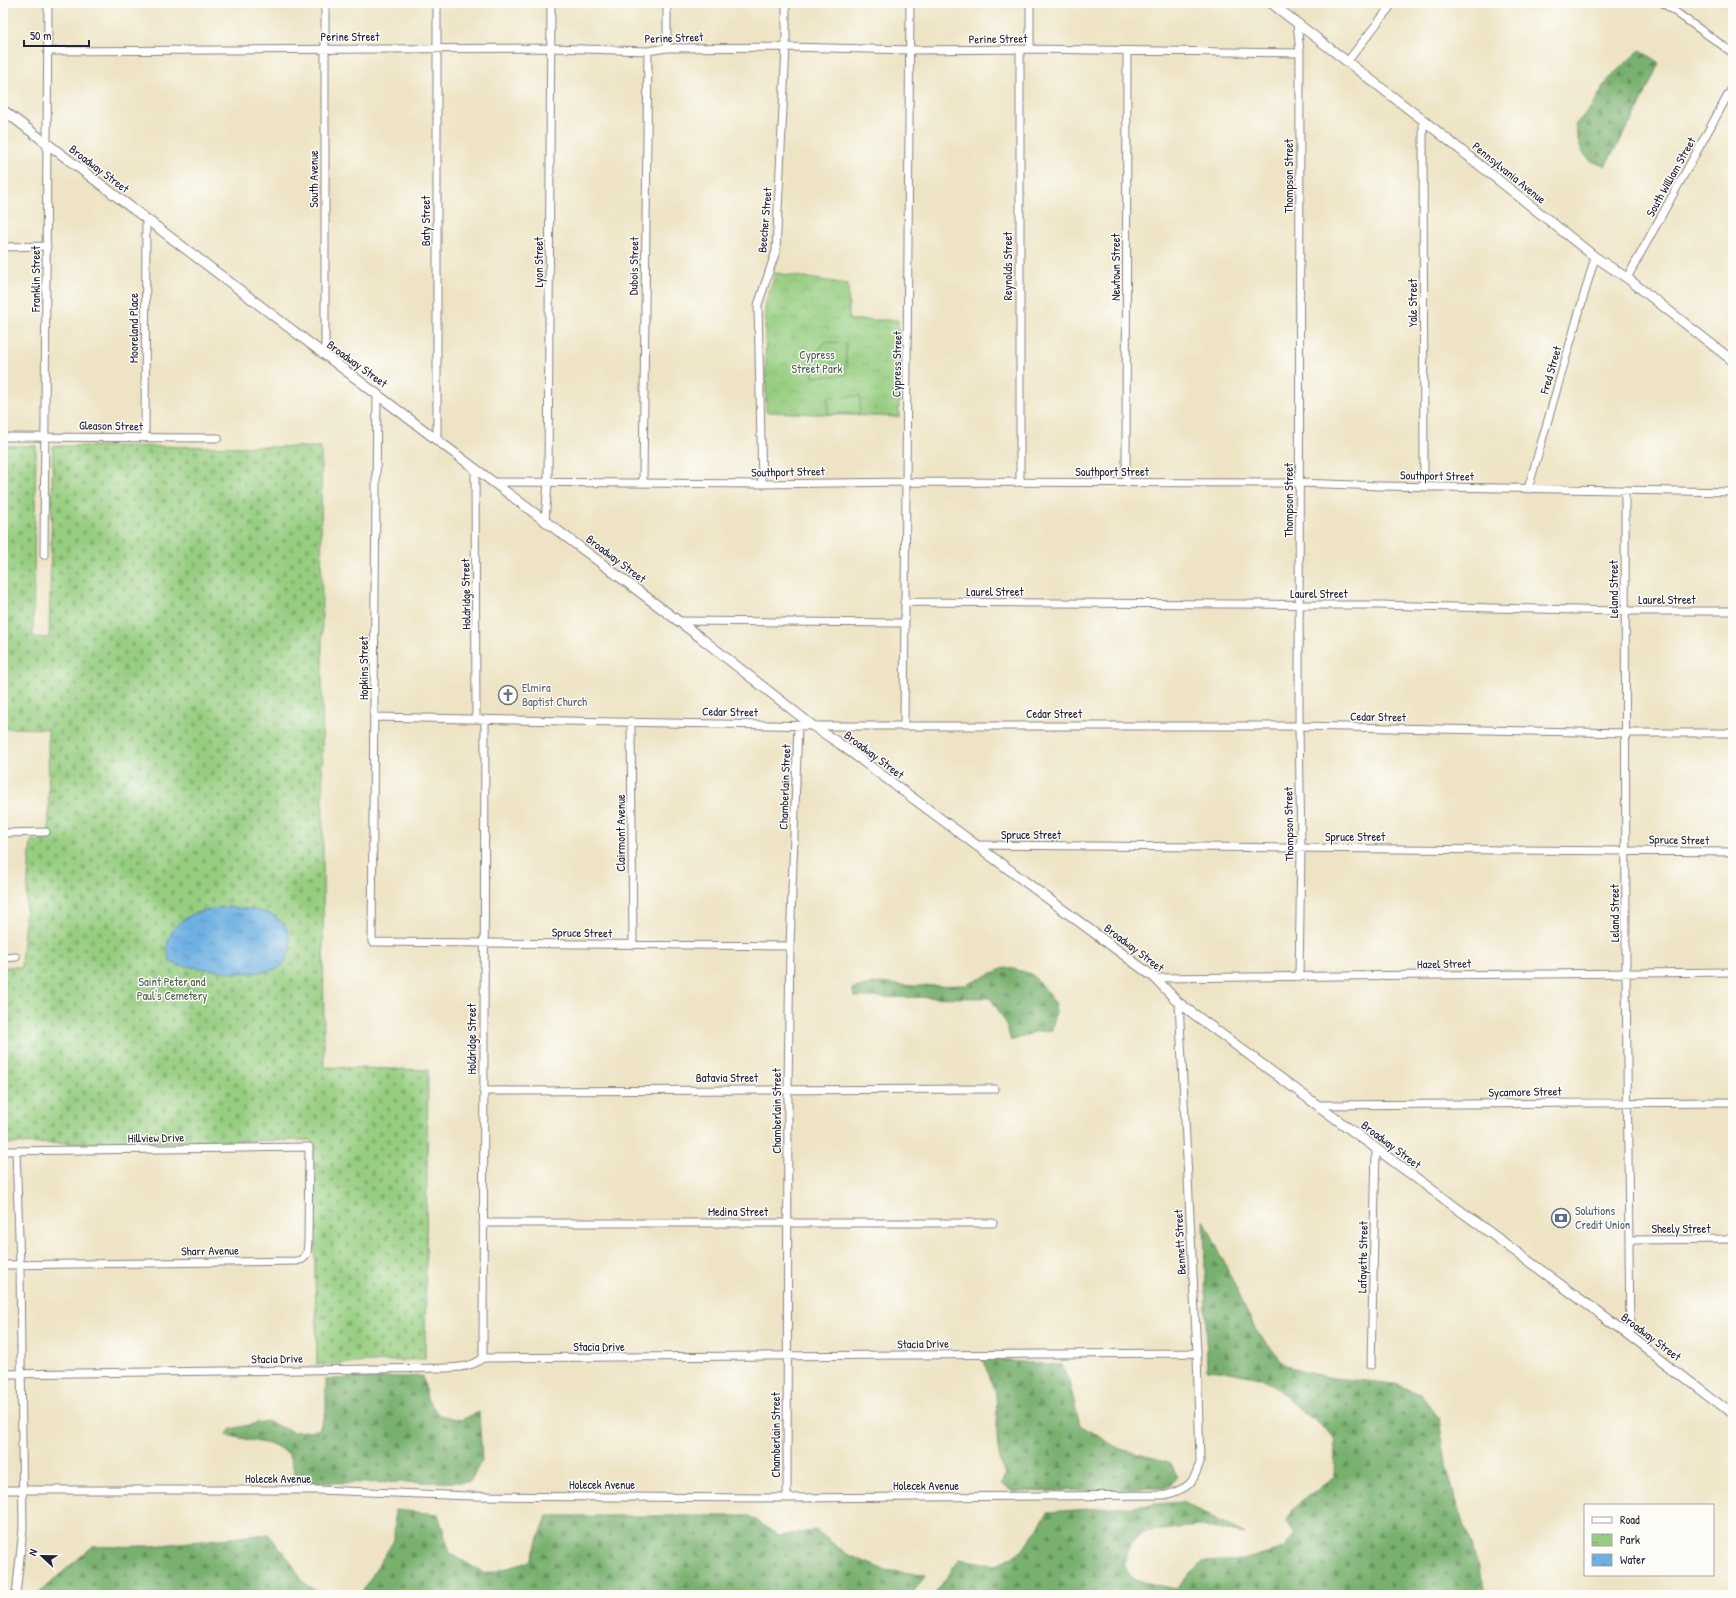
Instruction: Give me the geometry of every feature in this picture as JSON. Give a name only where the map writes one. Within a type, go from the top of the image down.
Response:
[{"type":"street","name":"Franklin Street","points":[[44,555],[49,51],[48,3]]},
{"type":"street","name":"South Avenue","points":[[325,3],[325,355]]},
{"type":"street","name":"Baty Street","points":[[437,3],[437,440]]},
{"type":"street","name":"Lyon Street","points":[[545,521],[548,482],[551,3]]},
{"type":"street","points":[[667,3],[667,48]]},
{"type":"street","name":"Beecher Street","points":[[762,484],[758,305],[776,251],[786,47],[786,3]]},
{"type":"street","name":"Cypress Street","points":[[904,725],[904,602],[911,50],[910,3]]},
{"type":"street","points":[[1030,3],[1030,49]]},
{"type":"street","name":"Pennsylvania Avenue","points":[[1271,3],[1423,120],[1596,257],[1627,278],[1733,361]]},
{"type":"street","points":[[1347,62],[1393,3]]},
{"type":"street","points":[[1663,3],[1733,53]]},
{"type":"street","name":"Thompson Street","points":[[1297,23],[1300,52],[1300,483],[1298,726],[1301,848],[1299,977]]},
{"type":"street","name":"Perine Street","points":[[49,51],[326,48],[551,48],[648,51],[667,48],[786,47],[911,50],[1030,49],[1128,52],[1300,52]]},
{"type":"street","name":"Reynolds Street","points":[[1020,50],[1020,482]]},
{"type":"street","name":"Dubois Street","points":[[643,482],[648,51]]},
{"type":"street","name":"Newtown Street","points":[[1126,483],[1128,52]]},
{"type":"street","name":"South William Street","points":[[1627,278],[1733,86]]},
{"type":"street","name":"Broadway Street","points":[[3,110],[325,355],[378,393],[492,482],[678,621],[813,726],[840,744],[1155,978],[1179,1003],[1630,1336],[1733,1415]]},
{"type":"street","name":"Yale Street","points":[[1423,120],[1424,487]]},
{"type":"street","name":"Mooreland Place","points":[[145,437],[146,219]]},
{"type":"street","points":[[3,247],[47,246]]},
{"type":"street","name":"Fred Street","points":[[1528,489],[1596,257]]},
{"type":"street","name":"Hopkins Street","points":[[372,942],[375,717],[374,598],[378,393]]},
{"type":"street","name":"Gleason Street","points":[[3,437],[218,438]]},
{"type":"street","name":"Holdridge Street","points":[[475,469],[476,719]]},
{"type":"street","name":"Southport Street","points":[[492,482],[762,484],[906,482],[1300,483],[1424,487],[1733,492]]},
{"type":"street","name":"Leland Street","points":[[1625,490],[1627,850],[1626,972],[1630,1336]]},
{"type":"street","name":"Laurel Street","points":[[904,602],[1377,605],[1625,611],[1733,611]]},
{"type":"street","points":[[678,621],[904,623]]},
{"type":"street","name":"Cedar Street","points":[[375,717],[631,721],[813,726],[1298,726],[1626,733],[1733,733]]},
{"type":"street","name":"Holdridge Street","points":[[483,1358],[484,719]]},
{"type":"street","name":"Clairmont Avenue","points":[[631,721],[633,945]]},
{"type":"street","name":"Chamberlain Street","points":[[787,1498],[788,1089],[790,946],[798,725]]},
{"type":"street","points":[[3,833],[46,832]]},
{"type":"street","name":"Spruce Street","points":[[976,845],[1733,852]]},
{"type":"street","name":"Spruce Street","points":[[372,942],[790,946]]},
{"type":"street","points":[[3,958],[16,958]]},
{"type":"street","name":"Hazel Street","points":[[1155,978],[1733,972]]},
{"type":"street","name":"Bennett Street","points":[[1179,1003],[1197,1353],[1200,1462],[1195,1479]]},
{"type":"street","name":"Batavia Street","points":[[483,1091],[995,1089]]},
{"type":"street","name":"Sycamore Street","points":[[1318,1105],[1733,1102]]},
{"type":"street","name":"Hillview Drive","points":[[3,1151],[309,1147]]},
{"type":"street","name":"Sharr Avenue","points":[[3,1265],[296,1261],[303,1259],[307,1253],[308,1241],[309,1147]]},
{"type":"street","name":"Lafayette Street","points":[[1371,1366],[1376,1149]]},
{"type":"street","points":[[16,1151],[20,1265],[23,1529],[16,1595]]},
{"type":"street","name":"Medina Street","points":[[483,1223],[993,1223]]},
{"type":"street","name":"Sheely Street","points":[[1628,1240],[1733,1239]]},
{"type":"street","name":"Stacia Drive","points":[[3,1374],[444,1368],[468,1367],[474,1365],[483,1358],[1197,1353]]},
{"type":"street","name":"Holecek Avenue","points":[[3,1490],[310,1490],[472,1496],[787,1498],[1166,1495],[1186,1488],[1195,1479]]},
{"type":"green space","points":[[1640,50],[1659,63],[1637,112],[1605,166],[1590,160],[1582,152],[1575,125],[1592,106],[1610,77]]},
{"type":"green space","name":"Cypress Street Park","points":[[776,273],[848,284],[849,320],[898,320],[899,417],[766,412],[765,304]]},
{"type":"green space","points":[[825,342],[846,343],[846,375],[813,377],[812,359]]},
{"type":"green space","points":[[860,396],[860,413],[828,414],[828,397]]},
{"type":"green space","name":"Saint Peter and Paul's Cemetery","points":[[3,446],[36,446],[33,637],[49,638],[53,446],[321,447],[324,1067],[428,1070],[425,1359],[317,1365],[312,1140],[3,1144],[3,967],[21,967],[31,841],[49,840],[48,729],[3,728]]},
{"type":"green space","points":[[1006,967],[1032,974],[1056,1004],[1052,1030],[1035,1032],[1011,1041],[1004,1019],[990,998],[855,997],[852,989],[878,983],[914,986],[966,985]]},
{"type":"green space","points":[[1204,1219],[1255,1329],[1284,1364],[1322,1377],[1396,1384],[1420,1394],[1439,1418],[1447,1471],[1487,1595],[934,1595],[960,1559],[997,1565],[1022,1551],[1048,1512],[1183,1502],[1245,1534],[1199,1526],[1142,1532],[1130,1545],[1124,1567],[1134,1580],[1177,1589],[1201,1562],[1243,1560],[1283,1548],[1295,1534],[1287,1521],[1292,1509],[1334,1477],[1335,1438],[1265,1379],[1229,1372],[1207,1370]]},
{"type":"green space","points":[[982,1359],[1062,1365],[1069,1382],[1080,1425],[1120,1449],[1169,1462],[1178,1478],[1165,1488],[1014,1492],[1001,1484],[1005,1475],[999,1454],[996,1397]]},
{"type":"green space","points":[[423,1376],[427,1399],[439,1415],[461,1420],[479,1412],[482,1460],[470,1482],[310,1483],[296,1475],[288,1453],[274,1445],[226,1435],[231,1429],[266,1421],[293,1432],[319,1430],[326,1411],[326,1379]]},
{"type":"green space","points":[[395,1510],[438,1514],[450,1553],[485,1574],[530,1562],[547,1516],[750,1516],[779,1536],[816,1530],[845,1553],[884,1570],[926,1575],[911,1595],[354,1595],[362,1592],[394,1540]]},
{"type":"green space","points":[[268,1534],[289,1559],[303,1582],[322,1595],[36,1595],[92,1547],[151,1546]]},
{"type":"water","points":[[230,907],[264,912],[278,919],[284,924],[288,932],[291,945],[282,966],[265,972],[240,973],[178,965],[170,962],[168,954],[169,938],[177,925],[191,915],[199,912]]},
{"type":"place","name":"Elmira Baptist Church","points":[[508,695]]},
{"type":"place","name":"Solutions Credit Union","points":[[1561,1218]]}]
